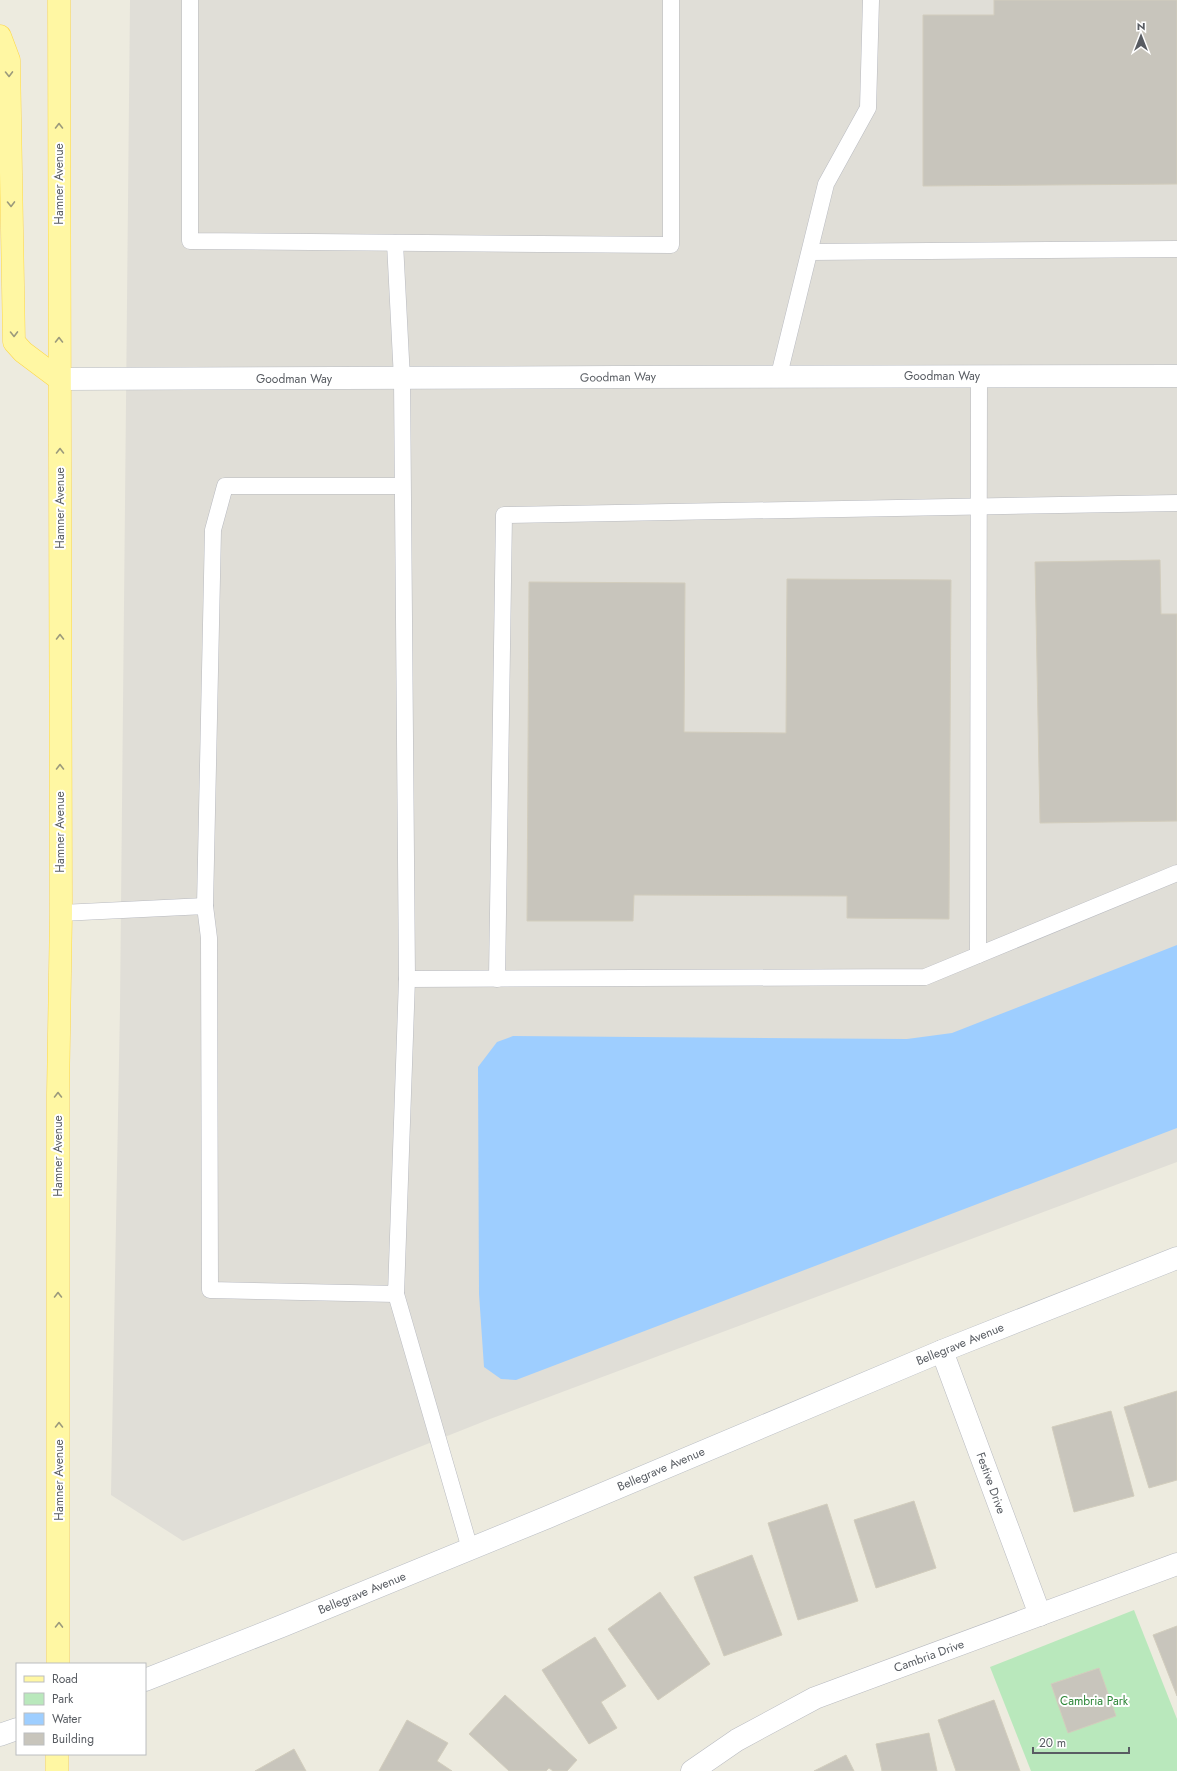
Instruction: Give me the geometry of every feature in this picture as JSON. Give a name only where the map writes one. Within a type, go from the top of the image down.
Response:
[{"type":"main road","name":"Hamner Avenue","points":[[58,1663],[58,1094],[61,913],[59,0]]},
{"type":"main road","points":[[0,36],[8,60],[14,342],[23,352],[59,379]]},
{"type":"main road","points":[[57,1755],[57,1771]]},
{"type":"street","name":"Goodman Way","points":[[59,379],[402,379],[780,375],[1177,376]]},
{"type":"street","name":"Bellegrave Avenue","points":[[146,1680],[470,1549],[942,1351],[1177,1258]]},
{"type":"street","name":"Festive Drive","points":[[942,1351],[1040,1615]]},
{"type":"street","name":"Cambria Drive","points":[[692,1771],[737,1740],[815,1698],[1177,1564]]},
{"type":"street","points":[[0,1735],[16,1729]]},
{"type":"lane","points":[[190,0],[190,241],[672,244],[671,0]]},
{"type":"lane","points":[[780,375],[826,184],[868,108],[871,0]]},
{"type":"lane","points":[[395,243],[402,379],[407,979],[396,1294],[470,1549]]},
{"type":"lane","points":[[810,252],[1177,249]]},
{"type":"lane","points":[[978,955],[979,376]]},
{"type":"lane","points":[[396,1294],[210,1290],[209,938],[206,906],[212,530],[225,486],[402,486]]},
{"type":"lane","points":[[497,979],[504,515],[1177,503]]},
{"type":"lane","points":[[407,979],[925,977],[1177,873]]},
{"type":"lane","points":[[61,913],[206,906]]},
{"type":"shaded area","points":[[130,0],[1177,0],[1177,1162],[490,1419],[183,1541],[111,1495],[120,1007]]},
{"type":"green space","name":"Cambria Park","points":[[1134,1610],[1177,1719],[1177,1771],[1031,1771],[990,1667]]},
{"type":"water","points":[[1177,945],[1177,1128],[516,1380],[501,1379],[484,1367],[479,1294],[478,1067],[497,1042],[513,1036],[907,1039],[952,1033]]},
{"type":"building","points":[[994,0],[1177,0],[1177,184],[923,186],[923,15],[994,15]]},
{"type":"building","points":[[1160,560],[1161,614],[1177,614],[1177,821],[1040,823],[1035,562]]},
{"type":"building","points":[[787,579],[951,580],[949,919],[847,918],[847,896],[634,895],[633,921],[527,921],[529,582],[685,583],[684,732],[786,733]]},
{"type":"building","points":[[1177,1391],[1177,1480],[1149,1488],[1124,1407]]},
{"type":"building","points":[[1111,1411],[1134,1496],[1074,1512],[1052,1427]]},
{"type":"building","points":[[914,1501],[936,1568],[876,1588],[854,1520]]},
{"type":"building","points":[[827,1504],[858,1601],[798,1620],[768,1523]]},
{"type":"building","points":[[752,1555],[782,1635],[724,1656],[694,1577]]},
{"type":"building","points":[[660,1592],[710,1664],[658,1700],[608,1629]]},
{"type":"building","points":[[1177,1626],[1177,1696],[1153,1635]]},
{"type":"building","points":[[595,1637],[626,1686],[601,1702],[617,1728],[589,1744],[542,1670]]},
{"type":"building","points":[[1099,1668],[1116,1716],[1068,1733],[1051,1684]]},
{"type":"building","points":[[505,1695],[577,1760],[567,1771],[553,1771],[549,1768],[546,1771],[509,1771],[469,1734]]},
{"type":"building","points":[[994,1700],[1020,1771],[956,1771],[938,1720]]},
{"type":"building","points":[[407,1720],[448,1743],[437,1761],[452,1771],[379,1771]]},
{"type":"building","points":[[929,1733],[937,1771],[882,1771],[876,1744]]},
{"type":"building","points":[[294,1749],[306,1771],[255,1771]]},
{"type":"building","points":[[846,1755],[854,1771],[814,1771]]}]
